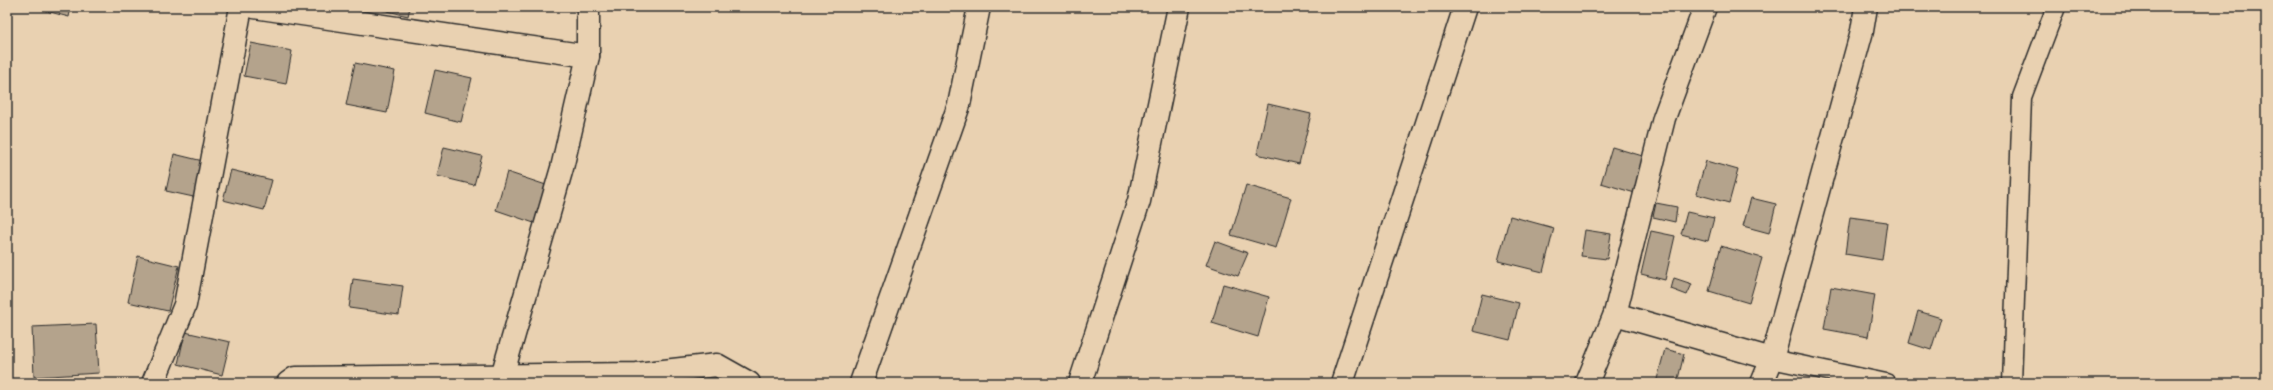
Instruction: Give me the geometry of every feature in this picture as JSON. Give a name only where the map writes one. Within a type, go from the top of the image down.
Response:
[{"type":"street","points":[[153,383],[185,305],[241,7]]},
{"type":"street","points":[[254,7],[588,56]]},
{"type":"street","points":[[500,380],[562,168],[588,56],[588,7]]},
{"type":"street","points":[[861,383],[959,105],[979,7]]},
{"type":"street","points":[[1080,383],[1139,201],[1179,7]]},
{"type":"street","points":[[1342,383],[1464,7]]},
{"type":"street","points":[[1587,383],[1615,314],[1664,118],[1705,7]]},
{"type":"street","points":[[1762,383],[1772,359],[1862,31],[1866,7]]},
{"type":"street","points":[[1615,314],[1772,359]]},
{"type":"street","points":[[288,383],[295,378],[500,380],[637,374],[717,366],[749,383]]},
{"type":"lane","points":[[2012,383],[2022,97],[2056,7]]},
{"type":"lane","points":[[1772,359],[1886,383]]},
{"type":"building","points":[[31,7],[71,7],[69,17]]},
{"type":"building","points":[[371,7],[410,7],[408,16]]},
{"type":"building","points":[[251,43],[292,51],[286,84],[244,76]]},
{"type":"building","points":[[355,63],[395,71],[387,113],[346,105]]},
{"type":"building","points":[[435,70],[472,78],[461,122],[425,113]]},
{"type":"building","points":[[1268,104],[1311,114],[1299,164],[1257,154]]},
{"type":"building","points":[[444,147],[482,156],[474,185],[437,176]]},
{"type":"building","points":[[1612,147],[1646,157],[1635,193],[1601,183]]},
{"type":"building","points":[[174,154],[207,162],[198,198],[166,191]]},
{"type":"building","points":[[1706,161],[1738,170],[1729,203],[1696,194]]},
{"type":"building","points":[[231,170],[272,180],[264,210],[223,200]]},
{"type":"building","points":[[507,172],[546,185],[534,223],[496,210]]},
{"type":"building","points":[[1246,185],[1291,198],[1276,248],[1231,235]]},
{"type":"building","points":[[1751,198],[1776,204],[1769,233],[1743,226]]},
{"type":"building","points":[[1656,203],[1677,207],[1675,222],[1653,217]]},
{"type":"building","points":[[1687,212],[1714,218],[1708,241],[1681,234]]},
{"type":"building","points":[[1510,216],[1554,228],[1543,272],[1498,261]]},
{"type":"building","points":[[1850,217],[1887,222],[1882,260],[1845,254]]},
{"type":"building","points":[[1585,230],[1611,234],[1607,259],[1581,256]]},
{"type":"building","points":[[1651,231],[1675,236],[1665,280],[1641,274]]},
{"type":"building","points":[[1215,241],[1248,253],[1238,276],[1206,265]]},
{"type":"building","points":[[1721,246],[1762,258],[1749,303],[1709,291]]},
{"type":"building","points":[[138,256],[179,266],[168,311],[128,302]]},
{"type":"building","points":[[1674,278],[1692,284],[1687,295],[1671,289]]},
{"type":"building","points":[[353,279],[403,286],[399,315],[349,308]]},
{"type":"building","points":[[1223,284],[1269,297],[1258,337],[1212,323]]},
{"type":"building","points":[[1831,287],[1875,295],[1868,337],[1824,329]]},
{"type":"building","points":[[1482,294],[1519,303],[1510,340],[1473,331]]},
{"type":"building","points":[[1918,311],[1941,318],[1931,350],[1909,343]]},
{"type":"building","points":[[96,324],[99,373],[34,377],[32,327]]},
{"type":"building","points":[[185,332],[230,342],[222,375],[178,364]]},
{"type":"building","points":[[1665,349],[1684,354],[1677,383],[1656,383]]}]
